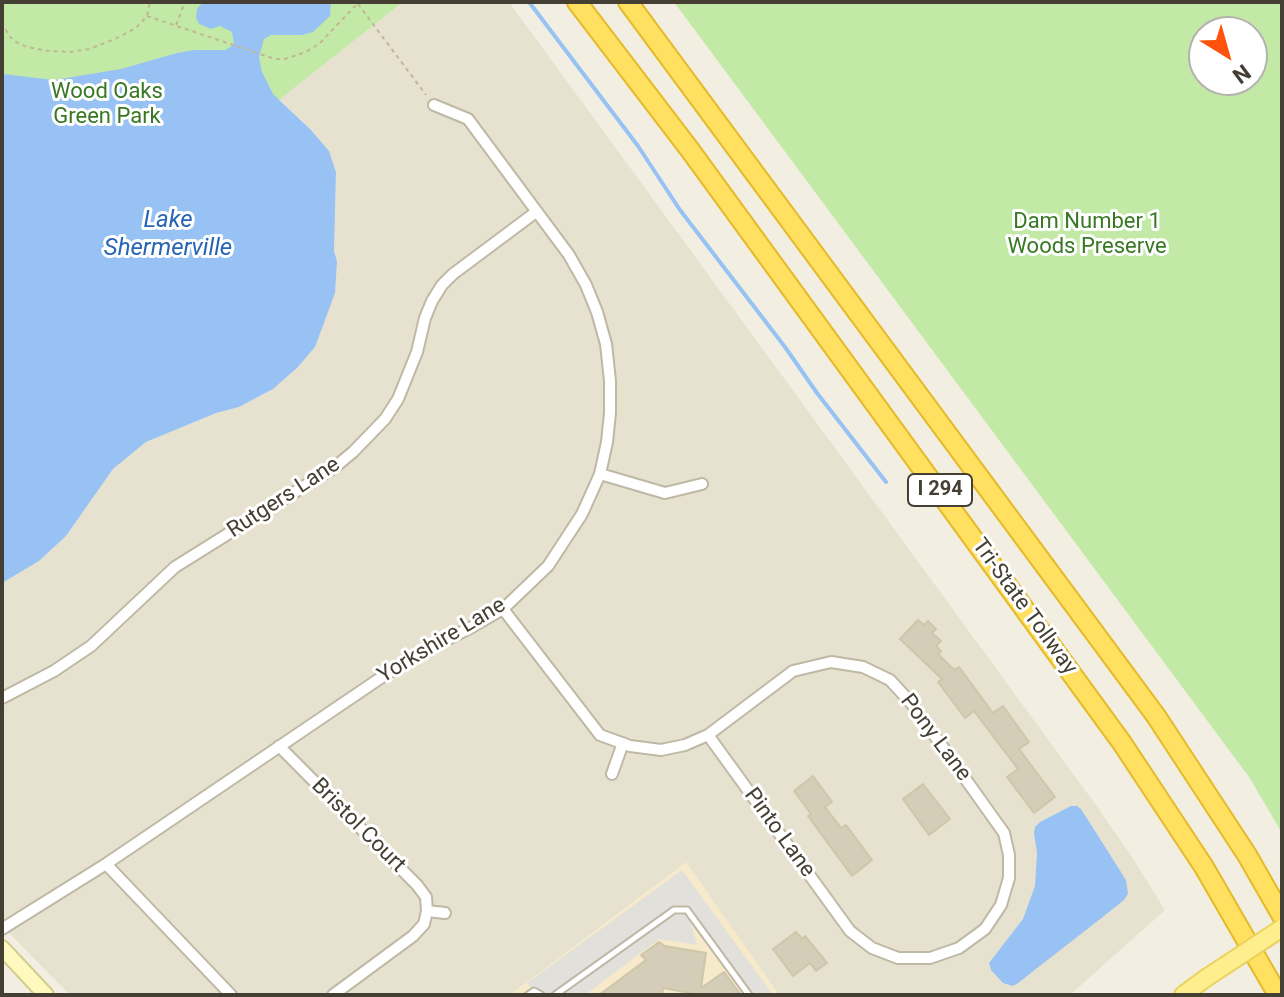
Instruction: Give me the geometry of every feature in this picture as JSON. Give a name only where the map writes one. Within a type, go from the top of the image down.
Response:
[{"type":"highway","name":"Tri-State Tollway","points":[[577,2],[690,150],[1122,743],[1204,867],[1278,995]]},
{"type":"highway","name":"Tri-State Tollway","points":[[628,2],[1156,716],[1247,855],[1282,916]]},
{"type":"main road","points":[[1183,995],[1282,928]]},
{"type":"main road","points":[[2,948],[46,995]]},
{"type":"street","name":"Yorkshire Lane","points":[[2,929],[106,864],[410,658],[503,609],[548,566],[582,514],[600,474],[610,413],[606,344],[597,312],[569,255],[468,119],[434,105]]},
{"type":"street","name":"Rutgers Lane","points":[[2,698],[54,671],[91,646],[175,567],[335,467],[353,452],[385,419],[398,399],[417,352],[425,318],[442,285],[536,212]]},
{"type":"street","points":[[600,474],[665,493],[702,484]]},
{"type":"street","name":"Pony Lane","points":[[503,609],[600,735],[661,750],[685,745],[708,735],[793,671],[831,662],[863,667],[890,680],[912,704],[1004,833],[1009,855],[1009,878],[1001,905],[985,929],[959,948],[930,958],[898,958],[872,948],[850,931]]},
{"type":"street","name":"Pinto Lane","points":[[708,735],[850,931]]},
{"type":"street","points":[[612,774],[623,743]]},
{"type":"street","name":"Bristol Court","points":[[279,746],[417,885],[426,897],[427,911]]},
{"type":"street","points":[[106,864],[231,995]]},
{"type":"street","points":[[333,995],[413,936],[424,924],[427,911],[445,913]]},
{"type":"lane","points":[[555,995],[674,910],[687,910],[749,995]]},
{"type":"lane","points":[[528,995],[534,991],[541,995]]},
{"type":"path","points":[[2,22],[16,42],[38,49],[70,52],[89,49],[136,28],[147,16],[150,2]]},
{"type":"path","points":[[176,26],[185,2]]},
{"type":"path","points":[[147,16],[275,59],[285,59],[306,52],[331,33],[358,3],[434,105]]},
{"type":"shaded area","points":[[403,2],[509,2],[1128,851],[1165,910],[1070,995],[779,995],[686,863],[510,995],[70,995],[2,926],[2,583],[39,561],[66,536],[113,469],[146,442],[216,413],[239,407],[273,389],[297,368],[337,261],[334,251],[336,172],[329,151],[279,99]]},
{"type":"shaded area","points":[[686,862],[779,995],[510,995]]},
{"type":"shaded area","points":[[682,870],[773,995],[749,995],[688,914],[697,945],[659,939],[585,995],[537,995],[527,983]]},
{"type":"green space","name":"Wood Oaks Green Park","points":[[2,2],[403,2],[2,318]]},
{"type":"green space","name":"Dam Number 1 Woods Preserve","points":[[674,2],[1282,2],[1282,833],[1249,777]]},
{"type":"water","name":"Lake Shermerville","points":[[203,2],[331,2],[330,16],[313,32],[271,35],[264,39],[259,57],[262,72],[273,94],[329,151],[336,172],[335,293],[315,347],[273,389],[239,407],[216,413],[146,442],[113,469],[66,536],[39,561],[2,583],[2,74],[54,80],[121,69],[194,50],[226,50],[234,44],[232,32],[220,26],[211,29],[199,24],[196,18],[197,9]]},
{"type":"water","points":[[1071,806],[1081,809],[1126,880],[1128,894],[1018,983],[1013,986],[1003,983],[989,963],[1023,919],[1035,886],[1035,827]]},
{"type":"building","points":[[918,620],[924,625],[928,621],[936,629],[932,633],[941,641],[936,646],[941,651],[938,654],[954,670],[959,667],[993,713],[1003,706],[1029,742],[1019,749],[1055,797],[1034,813],[1007,777],[1018,769],[974,711],[965,718],[938,682],[942,679],[900,639]]},
{"type":"building","points":[[813,776],[832,802],[825,807],[841,828],[846,825],[872,860],[852,876],[808,816],[811,814],[794,791]]},
{"type":"building","points":[[923,784],[950,819],[929,835],[903,799]]},
{"type":"building","points":[[796,932],[802,939],[805,936],[827,963],[816,971],[810,963],[793,976],[773,949]]},
{"type":"building","points":[[659,942],[665,946],[706,953],[701,988],[724,972],[741,995],[689,995],[663,988],[662,995],[599,995],[646,960],[641,955]]},
{"type":"waterway","points":[[529,2],[638,146],[680,210],[886,482]]}]
